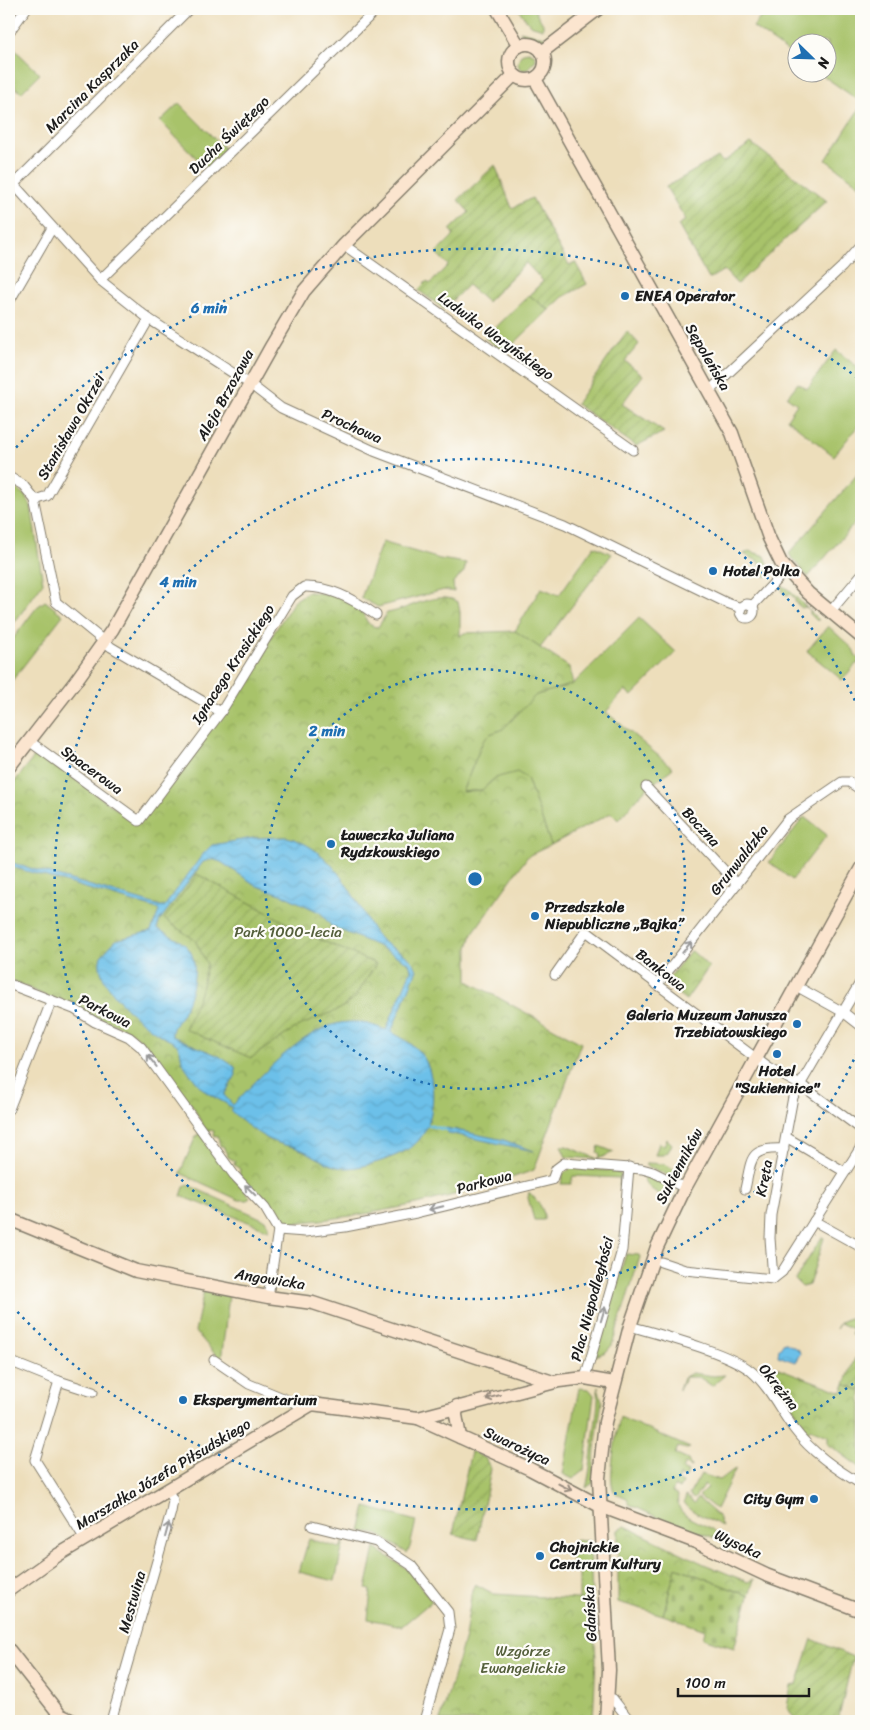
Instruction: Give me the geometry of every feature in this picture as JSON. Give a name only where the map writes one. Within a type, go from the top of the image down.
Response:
[{"type":"street","points":[[9,32],[26,9]]},
{"type":"street","name":"Marcina Kasprzaka","points":[[11,182],[189,9]]},
{"type":"street","name":"Ducha Świętego","points":[[100,280],[377,9]]},
{"type":"street","points":[[497,9],[518,46]]},
{"type":"street","points":[[542,52],[598,9]]},
{"type":"street","points":[[532,45],[542,52],[545,65],[541,74],[535,79],[523,80],[514,75],[510,66],[510,58],[518,46],[532,45]]},
{"type":"street","name":"Aleja Brzozowa","points":[[9,767],[105,642],[292,308],[318,274],[344,245],[514,75]]},
{"type":"street","name":"Sępoleńska","points":[[535,79],[732,433],[769,538],[786,570],[808,593],[861,637]]},
{"type":"street","name":"Prochowa","points":[[11,182],[100,280],[149,319],[250,384],[281,408],[374,450],[565,524],[711,596],[741,608],[741,615],[748,618],[754,613],[752,606],[786,570]]},
{"type":"street","points":[[9,302],[52,228]]},
{"type":"street","name":"Ludwika Waryńskiego","points":[[344,245],[632,450]]},
{"type":"street","points":[[709,392],[842,267],[861,245]]},
{"type":"street","name":"Stanisława Okrzei","points":[[149,319],[47,496],[35,500],[56,602],[105,642],[221,712]]},
{"type":"street","points":[[9,477],[23,485],[35,500]]},
{"type":"street","points":[[830,612],[861,575]]},
{"type":"street","name":"Ignacego Krasickiego","points":[[139,821],[221,712],[292,596],[299,590],[312,587],[356,600],[376,615]]},
{"type":"street","name":"Spacerowa","points":[[29,741],[139,821]]},
{"type":"street","name":"Grunwaldzka","points":[[657,986],[792,815],[842,782],[849,782],[861,790]]},
{"type":"street","name":"Boczna","points":[[646,787],[737,884]]},
{"type":"street","name":"Sukienników","points":[[600,1506],[602,1445],[614,1383],[630,1326],[657,1248],[685,1188],[861,868]]},
{"type":"street","name":"Bankowa","points":[[555,974],[586,932],[626,959],[657,986],[756,1058],[799,1084],[861,1129]]},
{"type":"street","name":"Kręta","points":[[773,1280],[770,1238],[771,1215],[793,1097],[861,981]]},
{"type":"street","name":"Parkowa","points":[[9,984],[51,1002],[74,1009],[95,1022],[129,1037],[141,1047],[234,1175],[265,1208],[278,1230],[305,1232],[416,1213],[552,1180],[556,1169],[561,1164],[629,1167],[653,1172],[685,1188]]},
{"type":"street","points":[[796,986],[843,1012],[861,1026]]},
{"type":"street","points":[[9,1109],[51,1002]]},
{"type":"street","points":[[786,1137],[845,1172]]},
{"type":"street","points":[[661,1262],[685,1270],[773,1280],[782,1272],[861,1147]]},
{"type":"street","points":[[744,1189],[752,1161],[759,1151],[762,1149],[784,1149]]},
{"type":"street","name":"Plac Niepodległości","points":[[585,1378],[622,1250],[629,1167]]},
{"type":"street","name":"Angowicka","points":[[9,1219],[136,1271],[268,1297],[313,1302],[554,1382]]},
{"type":"street","points":[[814,1221],[861,1247]]},
{"type":"street","points":[[268,1297],[278,1230]]},
{"type":"street","name":"Okrężna","points":[[630,1326],[725,1356],[748,1369],[757,1377],[795,1431],[813,1450],[861,1484]]},
{"type":"street","points":[[214,1360],[249,1384],[305,1407]]},
{"type":"street","points":[[9,1361],[59,1382],[93,1392]]},
{"type":"street","points":[[526,1372],[529,1387]]},
{"type":"street","name":"Marszałka Józefa Piłsudskiego","points":[[9,1590],[85,1539],[312,1404],[324,1404],[418,1418],[457,1406],[554,1382],[585,1378],[614,1383]]},
{"type":"street","points":[[59,1382],[35,1460],[85,1539]]},
{"type":"street","points":[[457,1406],[456,1415],[460,1437]]},
{"type":"street","name":"Swarożyca","points":[[418,1418],[530,1469],[600,1506]]},
{"type":"street","name":"Mestwina","points":[[111,1721],[156,1571],[173,1500],[168,1491]]},
{"type":"street","name":"Wysoka","points":[[600,1506],[698,1544],[766,1575],[861,1611]]},
{"type":"street","name":"Gdańska","points":[[600,1506],[608,1647],[606,1721]]},
{"type":"street","points":[[312,1526],[376,1542],[412,1566],[448,1612],[450,1629],[424,1721]]},
{"type":"street","points":[[9,1650],[60,1715],[73,1721]]},
{"type":"street","points":[[608,1698],[613,1699],[630,1721]]},
{"type":"green space","points":[[518,9],[534,9],[543,24],[543,29],[530,25]]},
{"type":"green space","points":[[767,9],[861,9],[861,102],[832,82],[838,82],[838,32],[788,32],[788,52],[753,27]]},
{"type":"green space","points":[[520,31],[548,38],[533,40],[526,37]]},
{"type":"green space","points":[[9,44],[40,74],[21,93],[9,80]]},
{"type":"green space","points":[[529,52],[535,55],[536,60],[526,70],[521,70],[518,66],[519,59],[523,53]]},
{"type":"green space","points":[[179,103],[225,149],[206,168],[160,121]]},
{"type":"green space","points":[[861,106],[861,186],[826,160]]},
{"type":"green space","points":[[751,143],[827,201],[737,284],[724,270],[709,279],[678,225],[686,220],[666,187],[718,157],[723,162]]},
{"type":"green space","points":[[495,165],[512,208],[532,198],[569,265],[575,262],[587,284],[563,297],[549,310],[529,295],[543,281],[526,263],[487,302],[468,285],[444,309],[418,290],[427,281],[430,284],[448,265],[436,253],[454,235],[450,230],[469,212],[458,200]]},
{"type":"green space","points":[[529,295],[549,310],[505,352],[485,338]]},
{"type":"green space","points":[[627,331],[639,344],[625,361],[643,375],[622,404],[664,432],[636,446],[576,404]]},
{"type":"green space","points":[[836,350],[861,370],[861,422],[834,456],[787,419],[797,404],[787,397],[798,383],[807,389]]},
{"type":"green space","points":[[861,470],[861,516],[808,577],[789,554]]},
{"type":"green space","points":[[9,484],[26,496],[31,506],[43,583],[9,630]]},
{"type":"green space","points":[[382,542],[440,559],[466,563],[464,572],[453,582],[454,592],[444,590],[378,607],[361,598]]},
{"type":"green space","points":[[594,546],[612,554],[540,648],[515,631],[541,588],[559,595]]},
{"type":"green space","points":[[749,551],[765,556],[770,569],[766,577],[763,574],[765,571],[760,567],[760,562],[744,554]]},
{"type":"green space","points":[[781,586],[787,588],[810,611],[805,607],[802,608],[790,594],[787,595],[783,592]]},
{"type":"green space","name":"Park 1000-lecia","points":[[308,592],[328,594],[348,600],[361,609],[370,625],[378,627],[387,613],[432,599],[450,599],[458,602],[460,636],[464,633],[515,631],[569,667],[573,684],[536,695],[503,729],[490,734],[483,741],[462,792],[482,790],[495,778],[517,772],[527,778],[551,845],[528,856],[472,934],[468,948],[468,981],[581,1043],[534,1170],[475,1189],[384,1211],[291,1223],[288,1226],[284,1226],[254,1189],[239,1178],[240,1169],[234,1165],[235,1161],[228,1157],[223,1146],[220,1146],[218,1137],[213,1136],[214,1131],[209,1130],[208,1136],[194,1108],[146,1044],[130,1031],[97,1017],[93,1018],[9,979],[9,789],[38,752],[137,824],[229,704],[294,601]]},
{"type":"green space","points":[[45,601],[63,615],[11,682],[9,681],[9,644],[37,607]]},
{"type":"green space","points":[[810,611],[819,620],[816,620],[810,614]]},
{"type":"green space","points":[[639,618],[676,652],[632,696],[625,690],[606,712],[673,768],[644,791],[618,820],[611,813],[551,845],[527,779],[495,778],[482,790],[462,792],[483,741],[490,734],[503,728],[536,695],[573,684]]},
{"type":"green space","points":[[828,626],[853,649],[856,656],[861,660],[861,666],[857,663],[842,680],[807,651]]},
{"type":"green space","points":[[804,817],[827,835],[792,880],[769,862]]},
{"type":"green space","points":[[197,874],[305,933],[376,964],[355,998],[340,1009],[297,1027],[251,1058],[185,1029],[200,993],[207,964],[195,940],[164,919]]},
{"type":"green space","points":[[690,951],[709,967],[686,1000],[666,985],[666,982]]},
{"type":"green space","points":[[200,1133],[250,1197],[248,1200],[239,1200],[180,1173],[196,1136]]},
{"type":"green space","points":[[667,1139],[672,1144],[668,1152],[663,1155],[655,1155],[659,1143],[664,1145]]},
{"type":"green space","points":[[561,1146],[566,1146],[598,1159],[566,1157]]},
{"type":"green space","points":[[599,1146],[614,1152],[598,1159],[600,1154],[597,1152]]},
{"type":"green space","points":[[647,1163],[665,1164],[678,1172],[675,1177],[672,1177],[645,1165]]},
{"type":"green space","points":[[571,1168],[615,1171],[623,1176],[623,1186],[619,1186],[620,1178],[573,1176],[571,1184],[561,1184],[563,1174]]},
{"type":"green space","points":[[643,1174],[670,1186],[664,1198],[647,1185]]},
{"type":"green space","points":[[188,1185],[265,1220],[269,1225],[269,1230],[181,1196],[184,1187]]},
{"type":"green space","points":[[529,1192],[542,1208],[544,1220],[534,1220],[528,1198]]},
{"type":"green space","points":[[822,1237],[824,1238],[809,1285],[802,1287],[795,1280]]},
{"type":"green space","points":[[626,1254],[639,1255],[640,1257],[612,1345],[606,1352],[595,1356]]},
{"type":"green space","points":[[204,1290],[229,1296],[221,1361],[195,1331]]},
{"type":"green space","points":[[861,1313],[853,1327],[860,1326],[854,1335],[851,1335],[853,1329],[840,1323],[836,1329],[840,1322]]},
{"type":"green space","points":[[855,1358],[861,1361],[861,1391],[845,1384]]},
{"type":"green space","points":[[765,1363],[842,1392],[845,1384],[861,1391],[861,1468],[828,1444],[828,1436],[810,1429],[806,1434],[794,1409],[779,1389],[760,1370]]},
{"type":"green space","points":[[692,1373],[714,1376],[725,1375],[712,1386],[699,1377],[686,1377],[679,1390],[683,1378]]},
{"type":"green space","points":[[598,1387],[602,1401],[595,1448],[593,1483],[586,1488],[597,1410]]},
{"type":"green space","points":[[579,1388],[589,1389],[594,1395],[584,1470],[573,1479],[563,1474]]},
{"type":"green space","points":[[620,1417],[690,1448],[678,1447],[675,1454],[688,1460],[691,1467],[685,1464],[682,1469],[688,1472],[686,1478],[680,1475],[677,1480],[683,1483],[680,1489],[675,1486],[672,1492],[678,1495],[679,1508],[683,1513],[712,1529],[715,1532],[715,1538],[661,1519],[629,1504],[627,1499],[614,1491],[612,1485],[612,1466]]},
{"type":"green space","points":[[471,1451],[485,1458],[491,1469],[477,1540],[453,1534]]},
{"type":"green space","points":[[736,1468],[716,1509],[699,1496],[707,1488],[704,1485],[694,1499],[689,1495],[701,1474],[720,1480]]},
{"type":"green space","points":[[686,1496],[694,1503],[698,1498],[718,1516],[722,1527],[691,1510],[684,1502]]},
{"type":"green space","points":[[366,1507],[416,1521],[407,1553],[379,1535],[360,1531]]},
{"type":"green space","points":[[625,1526],[704,1564],[748,1582],[754,1579],[749,1596],[676,1567],[663,1615],[618,1602],[618,1530]]},
{"type":"green space","points":[[309,1539],[340,1548],[344,1540],[335,1581],[299,1572]]},
{"type":"green space","points":[[573,1540],[590,1541],[592,1600],[579,1600],[579,1566],[572,1565]]},
{"type":"green space","points":[[375,1548],[407,1569],[432,1601],[402,1626],[368,1619],[371,1590],[366,1589]]},
{"type":"green space","points":[[676,1567],[749,1596],[734,1648],[703,1638],[705,1630],[663,1615]]},
{"type":"green space","name":"Wzgórze Ewangelickie","points":[[475,1584],[494,1594],[592,1600],[596,1659],[593,1721],[440,1721],[465,1637],[472,1590]]},
{"type":"green space","points":[[812,1639],[853,1657],[838,1721],[796,1721],[787,1707],[791,1686],[797,1684]]},
{"type":"water","points":[[287,837],[312,848],[322,856],[332,865],[348,886],[377,936],[411,959],[417,970],[391,1032],[409,1043],[424,1058],[431,1077],[433,1100],[424,1133],[412,1146],[394,1156],[352,1168],[338,1167],[297,1148],[274,1142],[247,1125],[230,1110],[232,1108],[226,1103],[203,1089],[184,1065],[178,1046],[143,1023],[120,1002],[104,978],[100,967],[101,956],[116,940],[151,931],[159,911],[158,909],[9,866],[9,862],[164,907],[203,854],[212,845],[253,838]],"holes":[[[212,859],[221,862],[257,886],[281,894],[321,913],[331,926],[380,947],[409,963],[411,970],[386,1030],[359,1022],[349,1022],[317,1031],[301,1041],[271,1066],[233,1105],[224,1095],[236,1075],[235,1067],[219,1056],[172,1036],[174,1026],[183,1013],[190,996],[194,977],[193,958],[190,950],[184,944],[157,928],[160,920],[203,862]]]},
{"type":"water","points":[[446,1128],[504,1140],[534,1151],[448,1133]]},
{"type":"water","points":[[784,1342],[799,1350],[800,1354],[795,1362],[778,1356],[779,1349]]},
{"type":"waterway","points":[[427,1125],[447,1130]]},
{"type":"place","name":"ENEA Operator","points":[[625,296]]},
{"type":"place","name":"Hotel Polka","points":[[713,571]]},
{"type":"place","name":"Ławeczka Juliana Rydzkowskiego","points":[[331,844]]},
{"type":"place","name":"Przedszkole Niepubliczne „Bajka”","points":[[535,916]]},
{"type":"place","name":"Galeria Muzeum Janusza Trzebiatowskiego","points":[[797,1024]]},
{"type":"place","name":"Hotel \"Sukiennice\"","points":[[777,1054]]},
{"type":"place","name":"Eksperymentarium","points":[[183,1400]]},
{"type":"place","name":"City Gym","points":[[814,1499]]},
{"type":"place","name":"Chojnickie Centrum Kultury","points":[[540,1556]]}]
